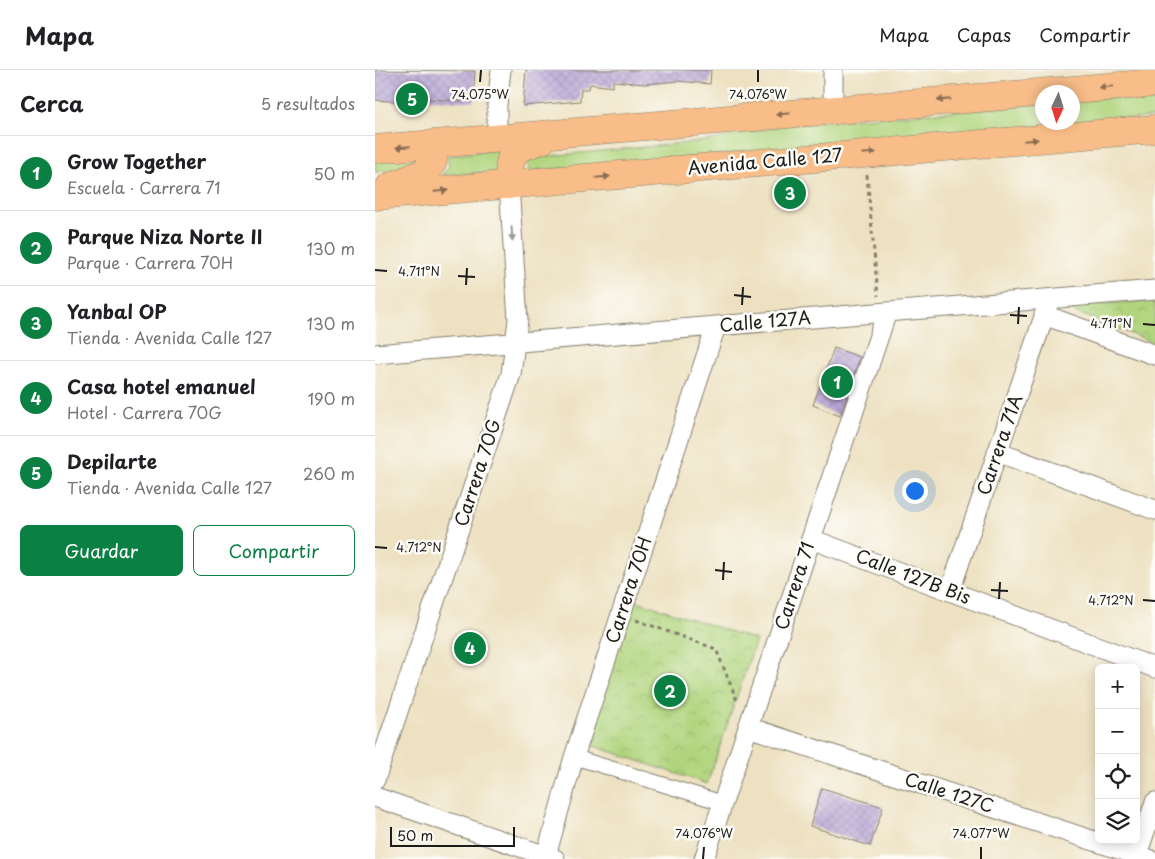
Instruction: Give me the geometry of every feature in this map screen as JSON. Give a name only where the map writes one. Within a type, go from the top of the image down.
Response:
[{"type":"main road","points":[[375,149],[1155,82]]},
{"type":"main road","name":"Avenida Calle 127","points":[[375,195],[1155,129]]},
{"type":"main road","points":[[509,185],[509,162],[512,154],[531,143],[570,133]]},
{"type":"main road","points":[[375,195],[426,172],[433,161],[432,144]]},
{"type":"street","points":[[497,139],[497,105],[501,70]]},
{"type":"street","points":[[833,70],[833,110]]},
{"type":"street","name":"Carrera 70G","points":[[375,780],[511,374],[518,320],[509,185]]},
{"type":"street","name":"Calle 127A","points":[[375,354],[716,326],[882,305],[1047,307],[1155,290]]},
{"type":"street","name":"Carrera 71","points":[[704,859],[811,538],[882,305]]},
{"type":"street","points":[[1047,307],[1155,355]]},
{"type":"street","name":"Carrera 71A","points":[[950,591],[1047,307]]},
{"type":"street","name":"Carrera 70H","points":[[550,857],[574,757],[716,326]]},
{"type":"street","points":[[997,452],[1155,510]]},
{"type":"street","name":"Calle 127B Bis","points":[[811,538],[1155,668]]},
{"type":"street","name":"Calle 127C","points":[[748,726],[1143,857]]},
{"type":"street","points":[[574,757],[723,803]]},
{"type":"street","points":[[375,798],[550,857]]},
{"type":"street","points":[[1143,857],[1155,802]]},
{"type":"path","points":[[864,153],[882,305]]},
{"type":"path","points":[[621,615],[716,648],[748,726]]},
{"type":"green space","points":[[1155,94],[1155,117],[1080,123],[1080,100]]},
{"type":"green space","points":[[1035,105],[1035,127],[529,171],[527,158],[707,141],[789,124]]},
{"type":"green space","points":[[513,147],[500,172],[442,175],[449,166],[447,156]]},
{"type":"green space","points":[[423,155],[425,167],[375,172],[375,159]]},
{"type":"green space","points":[[1155,300],[1155,343],[1062,307]]},
{"type":"green space","points":[[634,600],[756,640],[707,784],[585,743]]},
{"type":"building","points":[[375,70],[475,71],[473,102],[418,98],[418,103],[375,100]]},
{"type":"building","points":[[526,70],[711,70],[710,84],[678,81],[645,84],[613,81],[613,87],[590,84],[589,89],[581,89],[580,101],[523,106]]},
{"type":"building","points":[[834,348],[860,357],[840,416],[813,405]]},
{"type":"building","points":[[822,788],[883,807],[870,846],[810,826]]},
{"type":"place","name":"Depilarte","points":[[412,99]]},
{"type":"place","name":"Yanbal OP","points":[[790,193]]},
{"type":"place","name":"Grow Together","points":[[837,382]]},
{"type":"place","name":"Casa hotel emanuel","points":[[470,648]]},
{"type":"place","name":"Parque Niza Norte II","points":[[670,691]]}]
